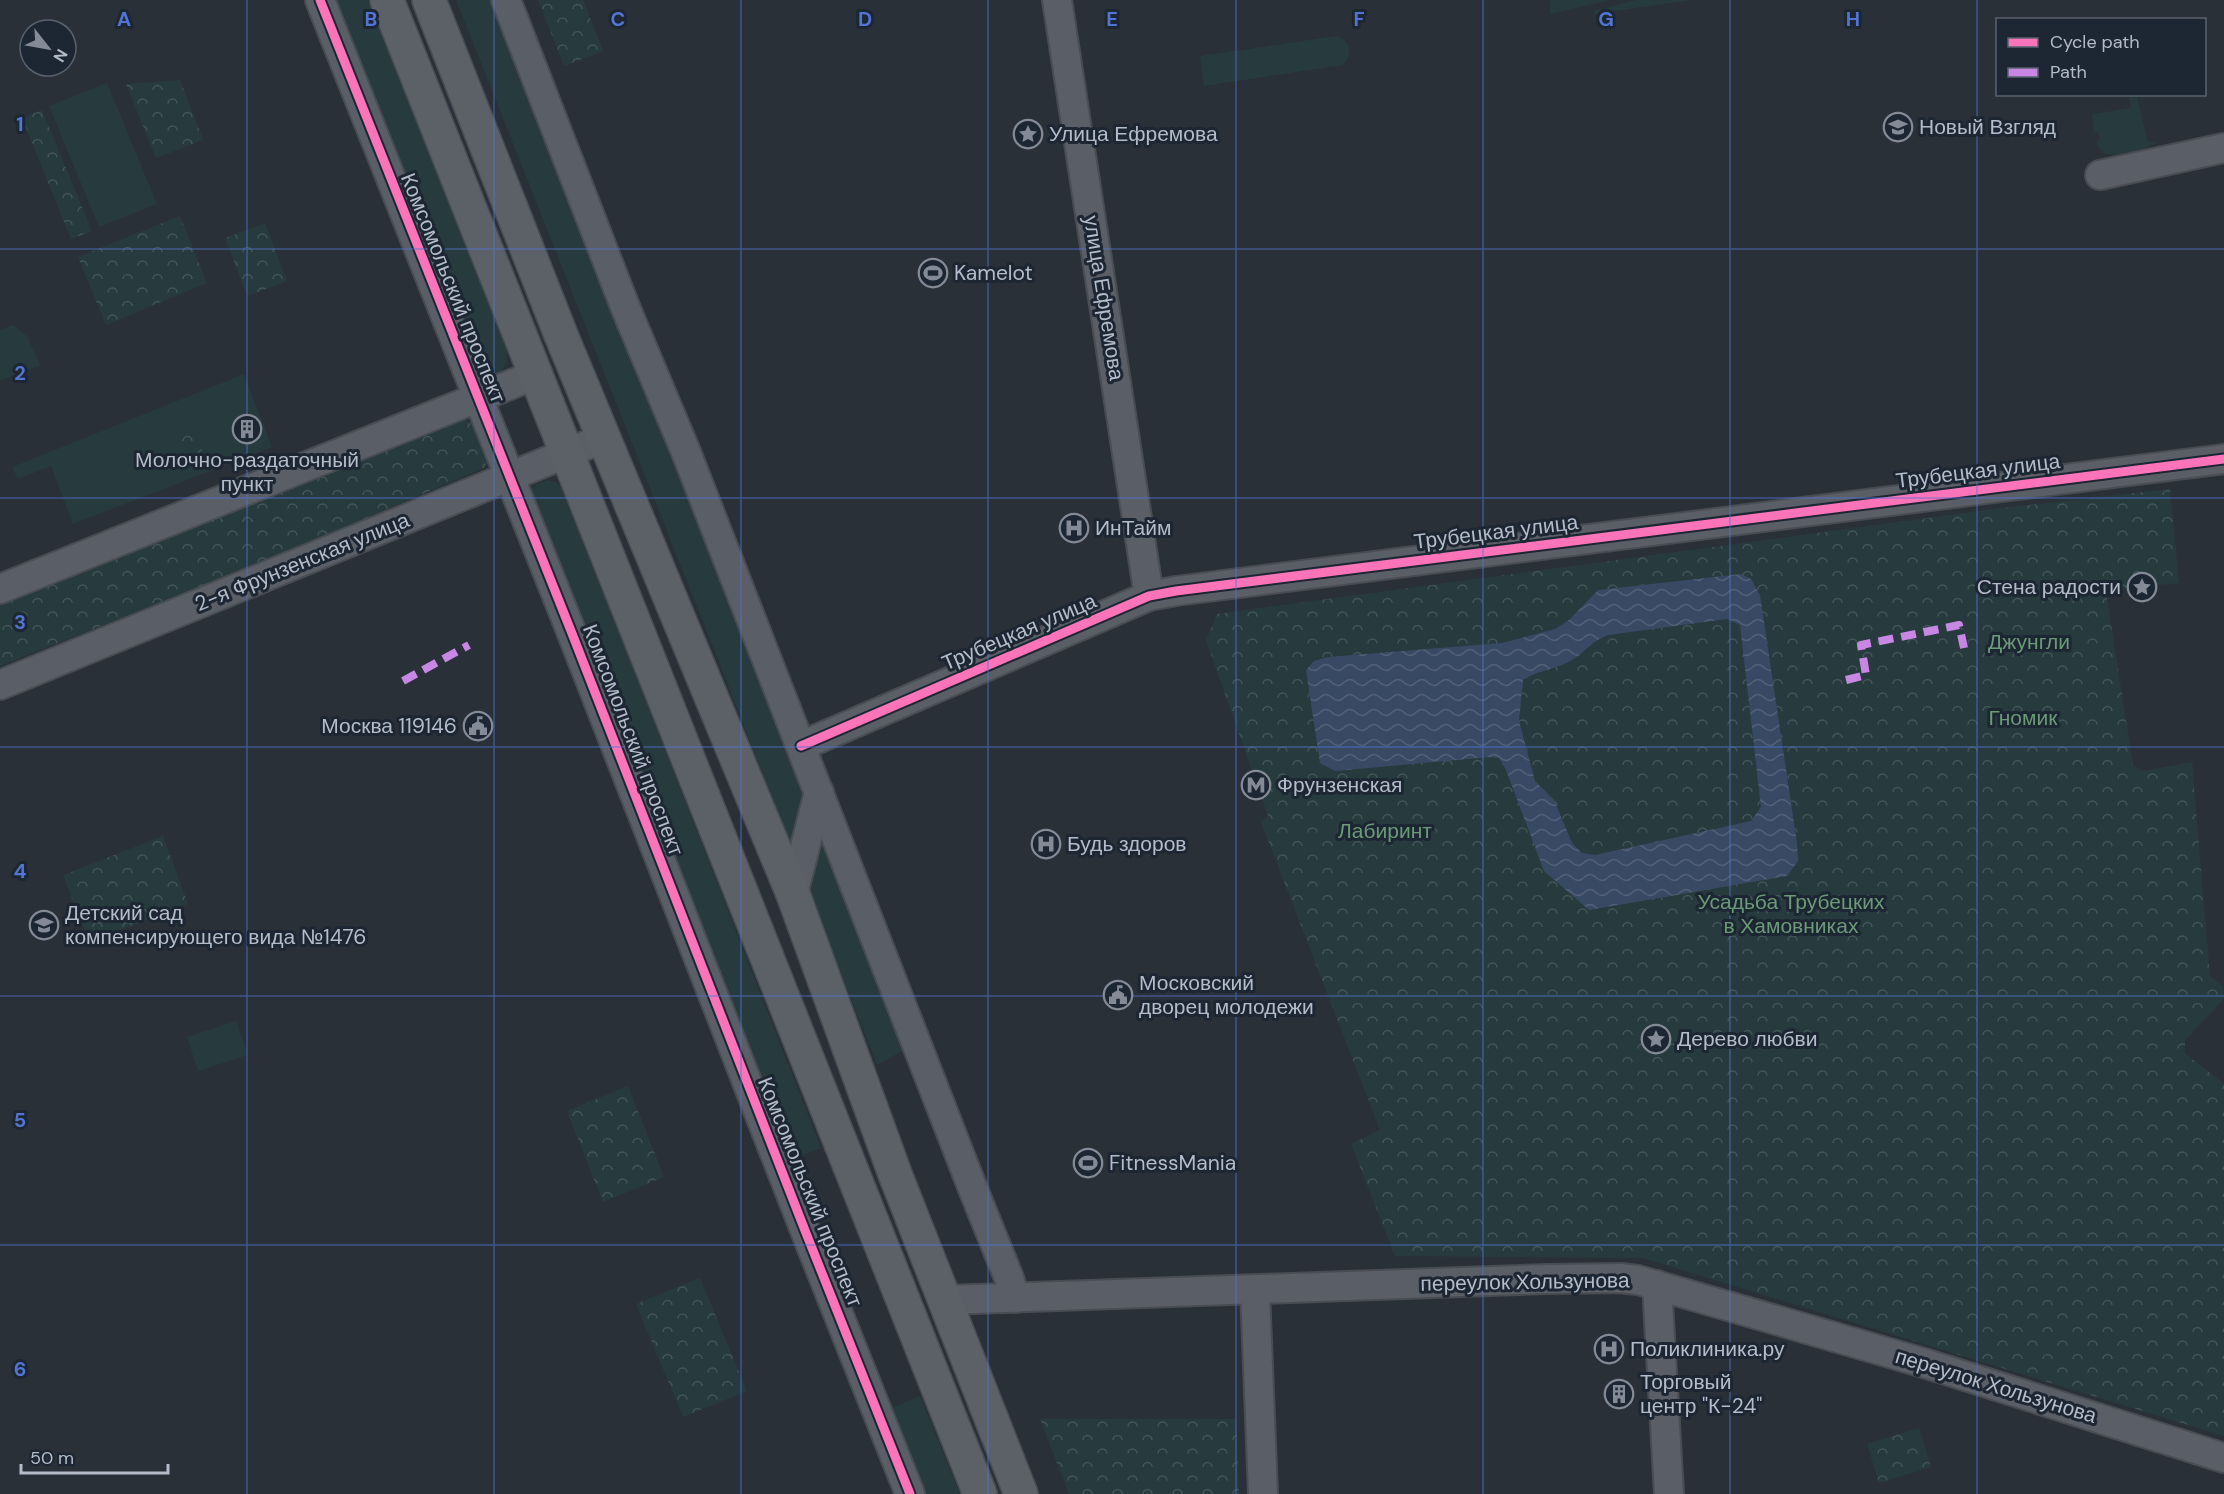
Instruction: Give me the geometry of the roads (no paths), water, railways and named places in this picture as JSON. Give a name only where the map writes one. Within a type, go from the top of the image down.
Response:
[{"type":"main road","points":[[387,0],[569,453],[980,1494]]},
{"type":"main road","points":[[429,0],[604,438],[793,894],[895,1174],[1021,1494]]},
{"type":"street","name":"Комсомольский проспект","points":[[320,0],[910,1494]]},
{"type":"street","points":[[506,0],[626,309],[686,452],[1015,1298]]},
{"type":"street","name":"улица Ефремова","points":[[1057,0],[1149,596]]},
{"type":"street","points":[[2100,175],[2224,148]]},
{"type":"street","points":[[0,589],[537,374]]},
{"type":"street","name":"2-я Фрунзенская улица","points":[[0,685],[604,438]]},
{"type":"street","name":"Трубецкая улица","points":[[801,746],[1149,596],[1916,496],[2224,459]]},
{"type":"street","points":[[793,894],[819,792]]},
{"type":"street","name":"переулок Хользунова","points":[[945,1300],[1620,1278],[1658,1285],[1924,1364],[2224,1458]]},
{"type":"street","points":[[1658,1285],[1669,1494]]},
{"type":"street","points":[[1255,1290],[1263,1494]]},
{"type":"water","points":[[1741,574],[1751,579],[1760,595],[1797,843],[1798,861],[1787,876],[1589,910],[1544,871],[1506,770],[1499,758],[1335,771],[1320,763],[1306,670],[1314,661],[1328,657],[1502,643],[1555,629],[1569,620],[1598,590]],"holes":[[[1727,619],[1740,625],[1761,807],[1751,821],[1595,855],[1582,853],[1572,843],[1554,800],[1535,781],[1519,721],[1523,680],[1572,660],[1608,635]]]},
{"type":"place","name":"Новый Взгляд","points":[[1898,127]]},
{"type":"place","name":"Улица Ефремова","points":[[1028,134]]},
{"type":"place","name":"Kamelot","points":[[933,273]]},
{"type":"place","name":"Молочно-раздаточный пункт","points":[[247,429]]},
{"type":"place","name":"ИнТайм","points":[[1074,528]]},
{"type":"place","name":"Стена радости","points":[[2142,587]]},
{"type":"place","name":"Москва 119146","points":[[478,726]]},
{"type":"place","name":"Фрунзенская","points":[[1256,785]]},
{"type":"place","name":"Будь здоров","points":[[1046,844]]},
{"type":"place","name":"Детский сад компенсирующего вида №1476","points":[[44,925]]},
{"type":"place","name":"Московский дворец молодежи","points":[[1118,995]]},
{"type":"place","name":"Дерево любви","points":[[1656,1039]]},
{"type":"place","name":"FitnessMania","points":[[1088,1163]]},
{"type":"place","name":"Поликлиника.ру","points":[[1609,1349]]},
{"type":"place","name":"Торговый центр \"К-24\"","points":[[1619,1394]]},
{"type":"park label","name":"Джунгли","points":[[2029,642]]},
{"type":"park label","name":"Гномик","points":[[2023,718]]},
{"type":"park label","name":"Лабиринт","points":[[1385,831]]},
{"type":"park label","name":"Усадьба Трубецких в Хамовниках","points":[[1791,914]]}]
